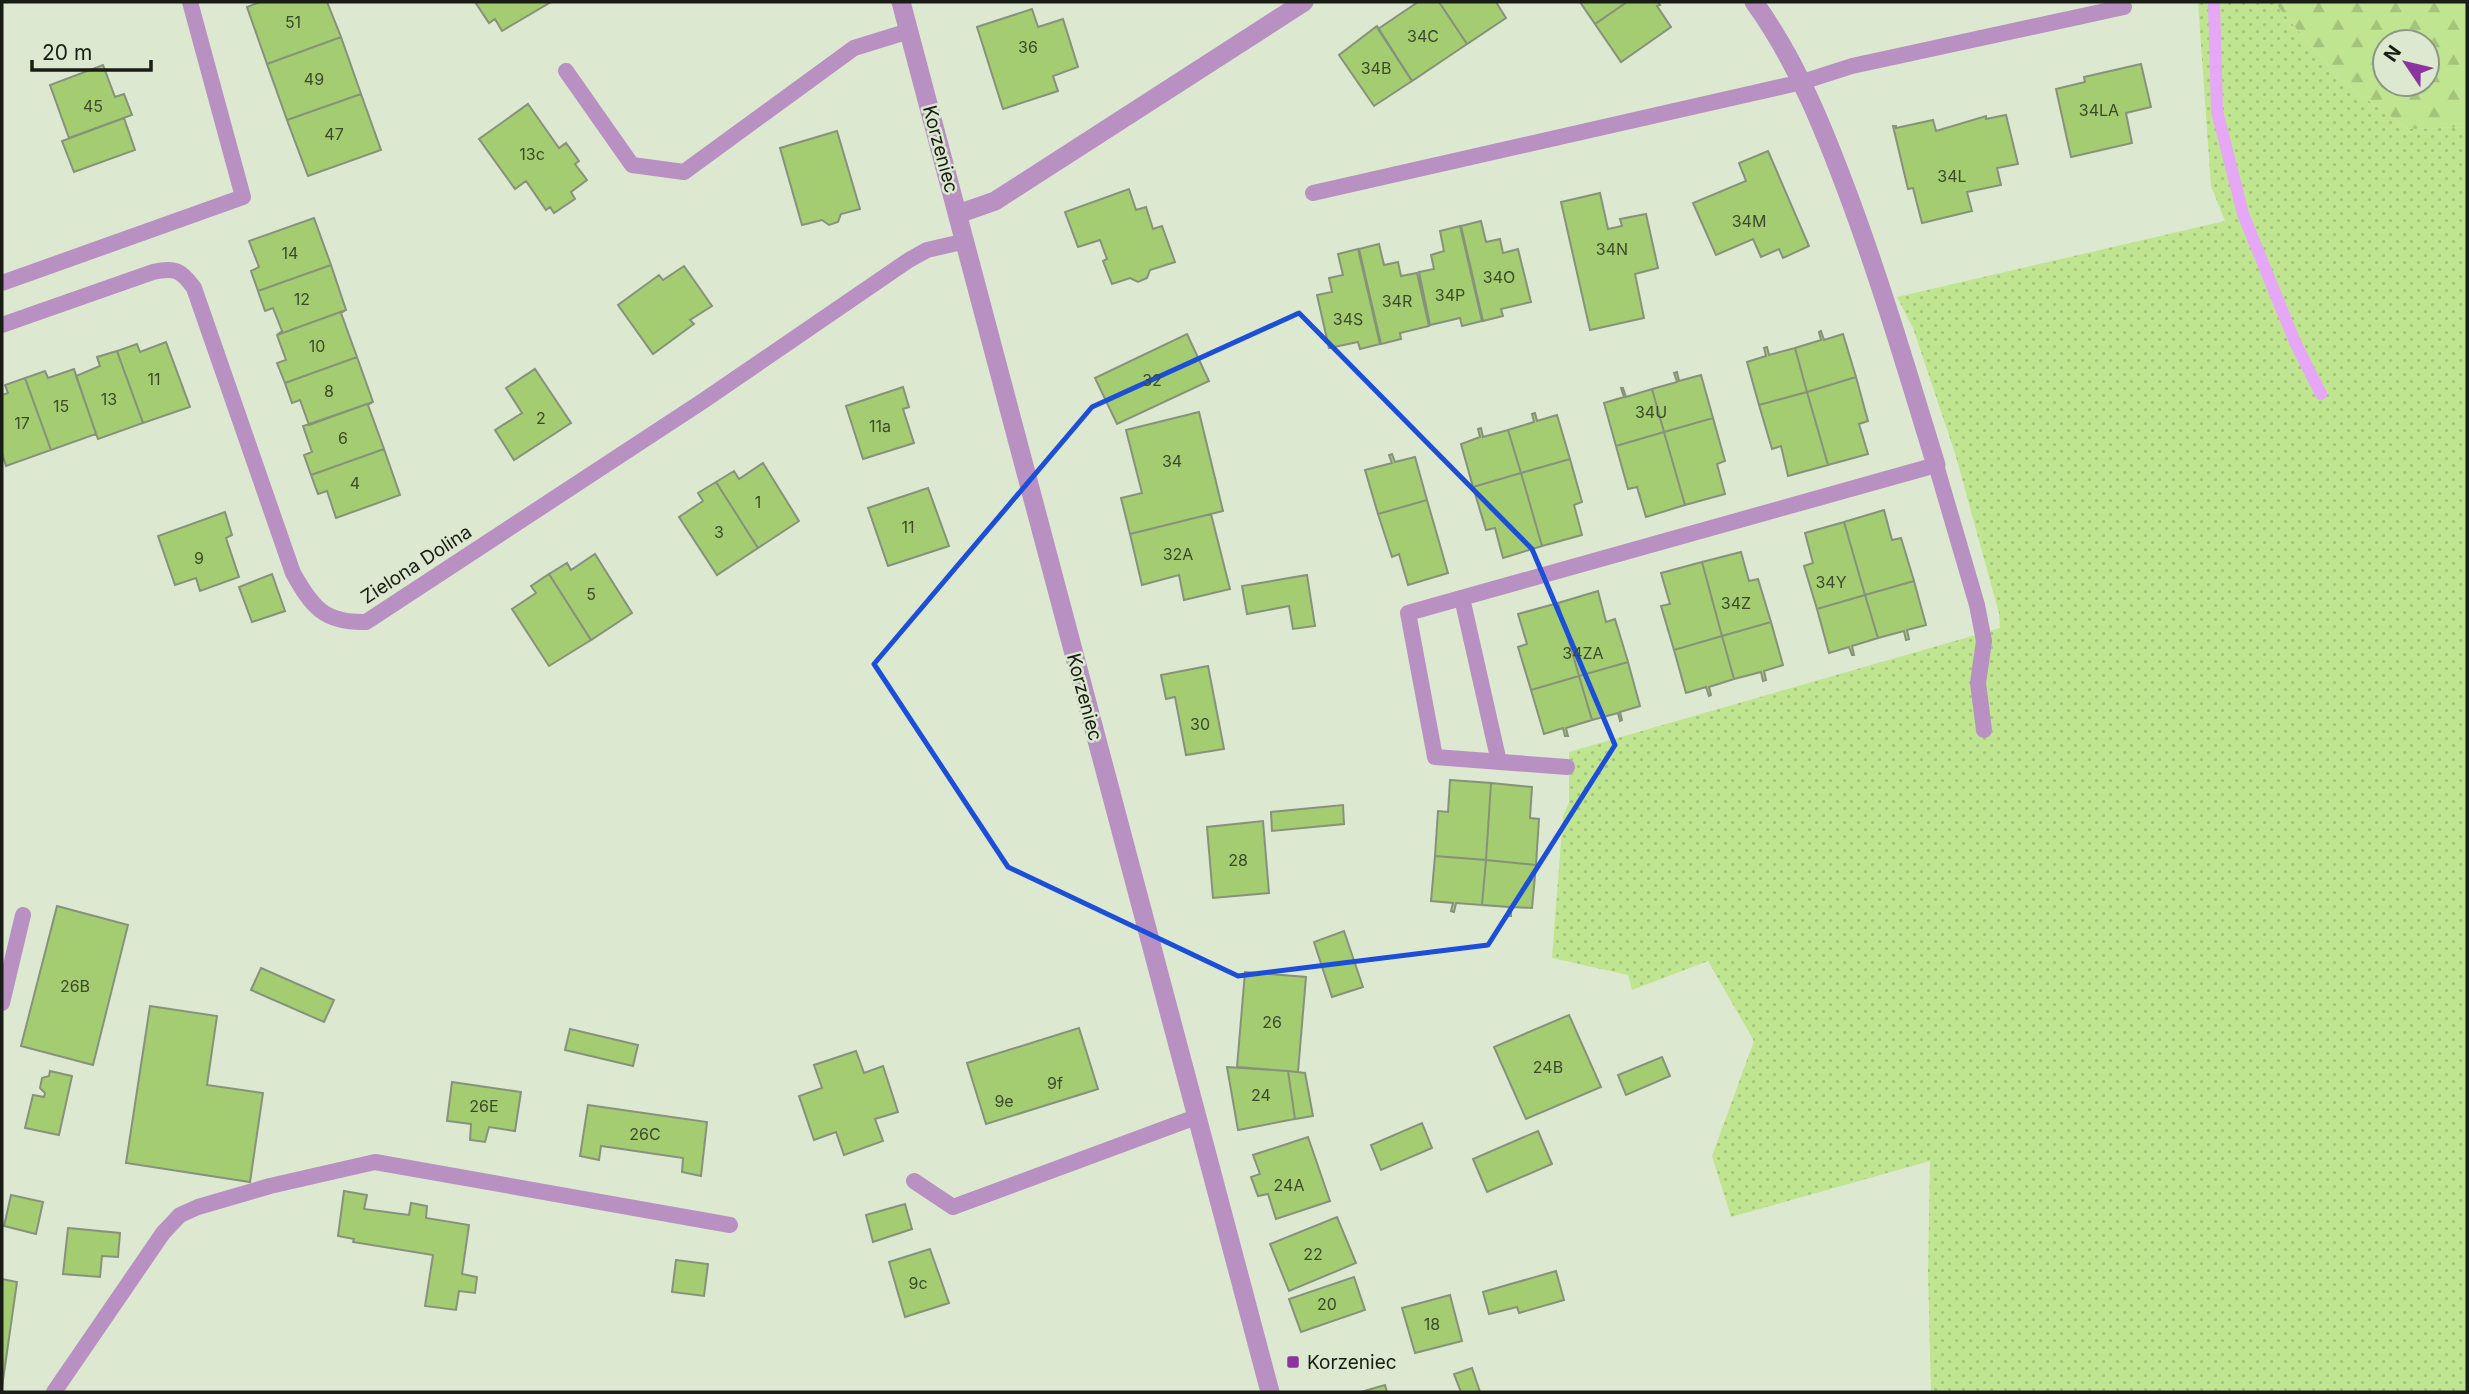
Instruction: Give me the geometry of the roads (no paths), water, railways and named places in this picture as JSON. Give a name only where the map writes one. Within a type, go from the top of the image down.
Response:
[{"type":"street","name":"Korzeniec","points":[[901,2],[1270,1392]]},
{"type":"street","points":[[958,214],[995,201],[1304,2]]},
{"type":"street","points":[[1754,2],[1772,26],[1802,82],[1827,138],[1880,282],[1936,466]]},
{"type":"lane","points":[[2,283],[243,197],[190,2]]},
{"type":"lane","points":[[1313,193],[1802,82],[1852,66],[2124,7]]},
{"type":"lane","points":[[566,71],[632,165],[684,172],[854,48],[909,31]]},
{"type":"lane","name":"Zielona Dolina","points":[[2,325],[153,271],[168,269],[183,274],[194,288],[293,573],[307,599],[321,612],[346,623],[366,622],[703,401],[909,260],[927,250],[965,241]]},
{"type":"lane","points":[[1567,767],[1435,757],[1408,613],[1936,466],[1984,641],[1978,683],[1984,730]]},
{"type":"lane","points":[[1462,598],[1499,762]]},
{"type":"lane","points":[[2,1003],[23,915]]},
{"type":"lane","points":[[914,1181],[953,1207],[1196,1117]]},
{"type":"lane","points":[[54,1392],[163,1233],[180,1215],[198,1206],[270,1186],[375,1162],[730,1225]]},
{"type":"waterway","points":[[2214,2],[2217,111],[2243,214],[2295,342],[2321,394]]},
{"type":"place","name":"Korzeniec","points":[[1293,1362]]}]
